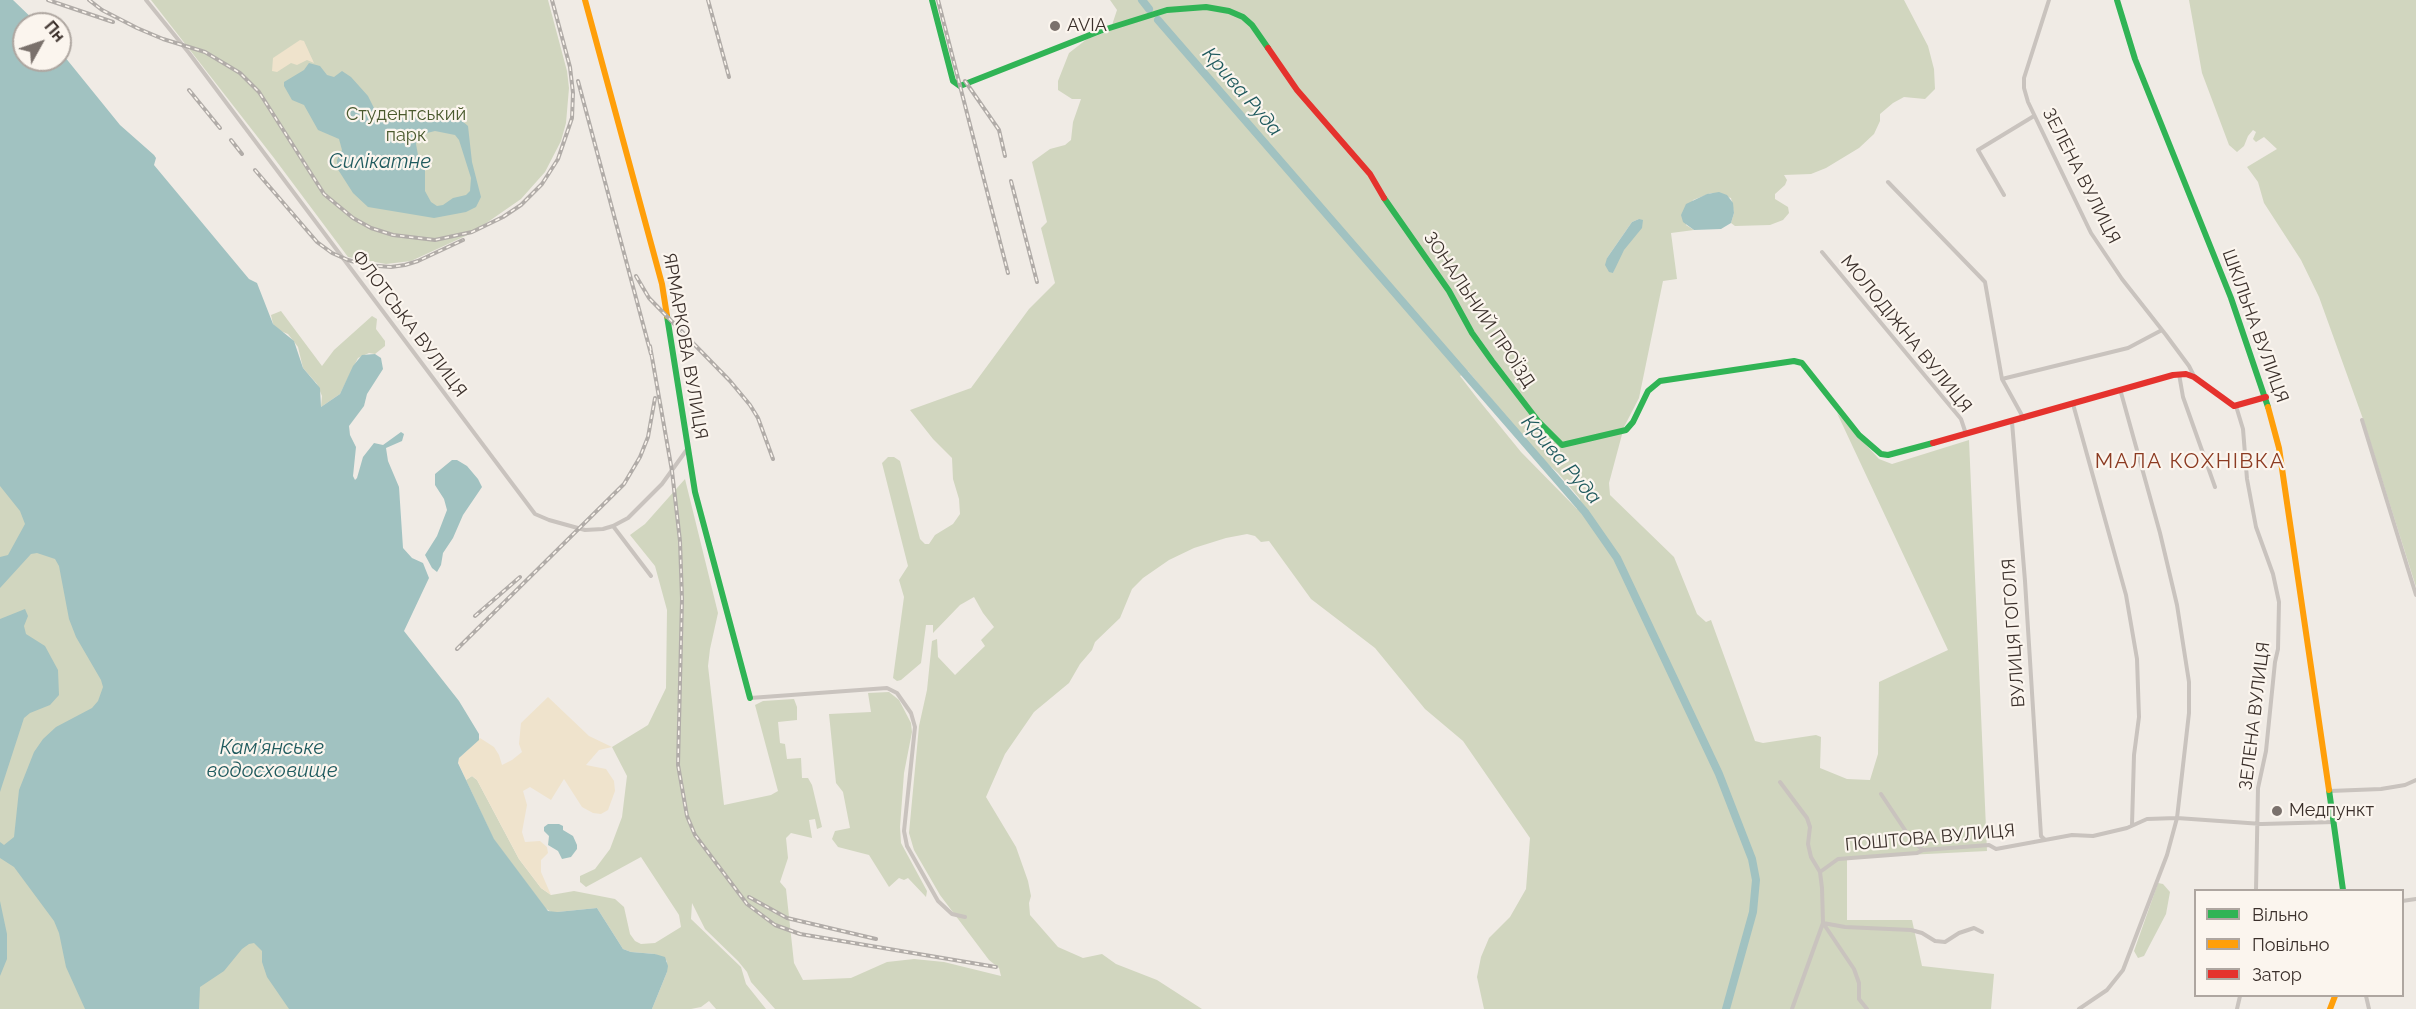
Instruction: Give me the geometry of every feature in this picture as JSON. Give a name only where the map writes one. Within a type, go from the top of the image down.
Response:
[{"type":"street","name":"ФЛОТСЬКА ВУЛИЦЯ","points":[[146,0],[189,53],[531,509],[542,518],[585,530],[613,526],[628,518],[662,484],[688,448]]},
{"type":"street","name":"ЯРМАРКОВА ВУЛИЦЯ","points":[[585,0],[662,284],[695,492],[750,698]]},
{"type":"street","name":"ЗОНАЛЬНИЙ ПРОЇЗД","points":[[932,0],[953,81],[958,86],[969,84],[1108,28],[1167,10],[1206,7],[1229,11],[1249,21],[1297,90],[1370,174],[1395,215],[1446,285],[1492,361],[1538,421],[1562,445],[1626,430],[1648,391],[1660,381],[1798,361],[1859,435],[1884,455],[1896,454],[1966,435]]},
{"type":"street","name":"ЗЕЛЕНА ВУЛИЦЯ","points":[[2049,0],[2023,83],[2034,116],[2091,233],[2139,304],[2189,366],[2194,377]]},
{"type":"street","name":"ШКІЛЬНА ВУЛИЦЯ","points":[[2117,0],[2135,59],[2231,298],[2266,397],[2279,447],[2343,889]]},
{"type":"street","points":[[2004,195],[1978,150],[2034,116]]},
{"type":"street","points":[[1888,182],[1985,282],[2002,379],[2024,419]]},
{"type":"street","name":"МОЛОДІЖНА ВУЛИЦЯ","points":[[1822,252],[1961,419],[1966,435]]},
{"type":"street","points":[[2002,379],[2128,348],[2162,330]]},
{"type":"street","points":[[1966,435],[2120,388],[2179,374],[2194,377],[2220,398],[2236,406],[2266,397]]},
{"type":"street","points":[[2179,374],[2186,405],[2215,487]]},
{"type":"street","points":[[2079,1009],[2108,990],[2123,970],[2167,855],[2177,818],[2189,713],[2188,672],[2177,605],[2160,533],[2120,388]]},
{"type":"street","points":[[2073,403],[2124,585],[2138,666],[2139,717],[2134,755],[2132,825]]},
{"type":"street","name":"ЗЕЛЕНА ВУЛИЦЯ","points":[[2236,406],[2243,429],[2247,479],[2253,512],[2261,544],[2273,574],[2279,602],[2278,650],[2266,751],[2259,776],[2256,889]]},
{"type":"street","points":[[2362,420],[2416,595]]},
{"type":"street","name":"ВУЛИЦЯ ГОГОЛЯ","points":[[2012,422],[2025,581],[2041,836],[2046,840]]},
{"type":"street","points":[[613,526],[651,576]]},
{"type":"street","points":[[750,698],[887,688],[897,693],[911,713],[915,727],[904,831],[907,846],[938,901],[952,914],[966,917]]},
{"type":"street","points":[[1780,782],[1807,818],[1810,827],[1808,844],[1811,857],[1820,872],[1823,923],[1792,1009]]},
{"type":"street","points":[[2330,791],[2381,789],[2415,782]]},
{"type":"street","points":[[1881,794],[1913,842],[1923,850]]},
{"type":"street","name":"ПОШТОВА ВУЛИЦЯ","points":[[1820,872],[1838,859],[1989,845],[1996,849],[2072,835],[2093,836],[2146,819],[2177,818],[2256,823],[2334,822]]},
{"type":"street","points":[[1823,923],[1845,927],[1911,930],[1922,933],[1935,941],[1945,942],[1959,933],[1974,928],[1982,932]]},
{"type":"street","points":[[1823,923],[1854,969],[1860,983],[1859,999],[1867,1009]]},
{"type":"green space","name":"Студентський парк","points":[[151,0],[548,0],[567,71],[569,88],[566,123],[561,141],[545,172],[521,199],[472,233],[411,261],[386,264],[348,257]]},
{"type":"green space","points":[[1110,0],[1904,0],[1928,46],[1934,69],[1935,89],[1925,99],[1904,97],[1893,103],[1880,114],[1880,121],[1874,134],[1859,148],[1826,168],[1811,174],[1784,175],[1787,180],[1785,185],[1775,194],[1775,199],[1788,207],[1789,213],[1783,220],[1770,225],[1735,226],[1731,223],[1734,213],[1731,198],[1711,193],[1693,200],[1686,225],[1694,230],[1671,233],[1677,279],[1663,281],[1639,398],[1624,427],[1609,483],[1610,495],[1674,557],[1697,614],[1706,622],[1711,620],[1755,741],[1763,743],[1816,735],[1821,737],[1820,768],[1847,779],[1870,780],[1878,754],[1879,682],[1948,650],[1837,413],[1879,459],[1892,464],[1969,440],[1987,851],[1847,858],[1847,920],[1912,920],[1922,966],[1994,974],[1991,1009],[1484,1009],[1477,977],[1481,957],[1489,938],[1510,917],[1526,889],[1530,838],[1463,741],[1425,709],[1375,648],[1311,599],[1269,541],[1261,542],[1255,536],[1247,534],[1194,548],[1169,560],[1143,578],[1132,589],[1120,618],[1095,642],[1069,683],[1034,712],[1005,754],[986,797],[1016,847],[1028,881],[1031,896],[1030,915],[1058,947],[1083,958],[1102,954],[1116,964],[1157,980],[1202,1009],[775,1009],[751,982],[747,972],[738,961],[705,929],[692,903],[691,919],[741,967],[746,984],[766,1009],[716,1009],[709,1001],[701,1007],[691,1009],[652,1009],[667,972],[667,961],[655,954],[623,949],[597,908],[551,912],[545,908],[494,840],[466,780],[472,776],[477,780],[519,859],[541,888],[551,895],[574,891],[615,899],[624,907],[630,934],[635,941],[641,944],[655,943],[681,927],[679,915],[641,857],[586,887],[580,882],[580,876],[595,869],[610,849],[622,817],[627,776],[612,747],[648,725],[666,688],[667,610],[655,566],[630,535],[645,524],[685,479],[718,613],[708,666],[724,805],[771,795],[778,791],[755,705],[763,701],[794,699],[797,707],[797,720],[778,722],[780,743],[785,744],[787,759],[801,758],[802,778],[808,778],[812,785],[822,827],[817,829],[815,819],[809,820],[812,838],[791,833],[786,838],[788,858],[780,882],[786,889],[794,963],[803,980],[851,978],[887,962],[914,959],[944,962],[1001,976],[999,968],[989,960],[940,895],[914,850],[909,833],[919,726],[927,690],[932,641],[937,639],[938,657],[955,675],[985,646],[981,640],[994,627],[974,597],[960,605],[933,633],[933,625],[926,625],[921,663],[901,680],[897,681],[893,678],[904,597],[899,580],[908,566],[882,463],[888,457],[894,457],[900,461],[920,539],[925,544],[929,544],[935,535],[953,524],[960,514],[959,499],[953,479],[952,458],[910,410],[971,388],[1029,309],[1055,283],[1041,228],[1047,222],[1032,162],[1050,149],[1065,145],[1071,140],[1073,122],[1081,99],[1072,99],[1058,90],[1058,81],[1069,53],[1087,39],[1110,31],[1117,10]],"holes":[[[1639,219],[1617,261],[1613,273],[1607,258],[1632,222]],[[1468,371],[1537,454],[1558,473],[1580,499],[1577,509],[1521,452],[1477,398],[1460,376]]]},
{"type":"green space","points":[[2189,0],[2416,0],[2416,587],[2363,419],[2319,297],[2301,260],[2264,203],[2258,182],[2247,167],[2277,149],[2264,137],[2256,142],[2253,139],[2256,132],[2253,130],[2244,146],[2237,152],[2229,145],[2202,73]]},
{"type":"green space","points":[[281,311],[322,366],[334,350],[372,316],[377,319],[376,329],[385,341],[385,346],[375,354],[369,353],[358,358],[340,394],[321,407],[322,396],[317,384],[303,368],[298,347],[288,334],[278,330],[273,324],[271,315]]},
{"type":"green space","points":[[0,429],[376,1009],[0,1009]]},
{"type":"green space","points":[[889,692],[899,700],[911,723],[912,732],[904,773],[901,843],[927,891],[926,897],[908,878],[904,880],[899,878],[889,887],[869,855],[838,847],[832,839],[835,831],[850,828],[843,792],[836,783],[829,714],[871,712],[868,693]]},
{"type":"green space","points":[[2158,883],[2163,884],[2170,892],[2166,914],[2144,956],[2138,958],[2134,951]]},
{"type":"sand","points":[[300,40],[304,41],[314,63],[307,60],[297,65],[291,63],[277,72],[272,71],[273,58]]},
{"type":"sand","points":[[548,697],[589,736],[612,747],[599,750],[586,765],[606,769],[614,781],[615,791],[608,810],[601,814],[593,813],[582,807],[564,779],[551,800],[530,787],[523,791],[527,805],[522,832],[525,842],[540,841],[547,847],[548,853],[541,860],[541,872],[551,895],[541,888],[519,859],[477,780],[472,776],[466,780],[458,762],[459,758],[480,738],[494,747],[502,765],[512,760],[522,752],[519,744],[521,723]]},
{"type":"water","name":"Кам'янське водосховище","points":[[0,0],[13,0],[26,12],[12,12],[12,72],[72,72],[72,66],[120,125],[154,155],[156,158],[154,165],[249,279],[257,283],[273,324],[294,341],[303,368],[320,388],[321,407],[340,394],[353,366],[362,355],[375,354],[381,358],[383,369],[367,394],[364,406],[349,426],[350,435],[356,447],[353,476],[355,480],[363,457],[374,443],[383,445],[401,432],[404,434],[402,441],[386,448],[388,461],[399,487],[403,548],[412,558],[423,563],[429,578],[404,631],[459,701],[479,734],[479,740],[459,758],[458,763],[494,839],[548,911],[597,908],[623,949],[665,957],[667,972],[652,1009],[289,1009],[267,977],[262,962],[262,951],[254,943],[242,949],[224,971],[200,987],[199,1009],[85,1009],[66,967],[59,933],[54,921],[14,867],[0,858],[0,842],[4,845],[14,837],[19,790],[34,752],[43,739],[56,727],[92,708],[98,701],[103,687],[69,619],[59,566],[55,559],[37,553],[31,554],[0,588],[0,557],[8,555],[25,524],[20,511],[0,486]]},
{"type":"water","name":"Силікатне","points":[[309,63],[320,66],[327,75],[334,77],[342,71],[351,77],[368,96],[374,108],[384,115],[395,109],[412,116],[461,120],[468,126],[472,162],[481,197],[476,207],[466,212],[434,218],[368,207],[353,193],[337,168],[337,160],[342,150],[339,139],[318,130],[304,105],[292,100],[284,86],[284,82],[304,70]],"holes":[[[435,131],[455,135],[459,140],[471,178],[470,191],[466,195],[453,198],[437,206],[431,202],[425,191],[425,166],[418,155],[416,144],[418,137]]]},
{"type":"water","points":[[1719,192],[1727,195],[1733,203],[1734,213],[1731,223],[1721,229],[1694,230],[1683,222],[1681,215],[1686,204],[1707,194]]},
{"type":"water","points":[[1643,220],[1642,228],[1624,250],[1613,273],[1609,272],[1605,265],[1607,258],[1632,222]]},
{"type":"water","points":[[452,460],[457,460],[467,466],[482,487],[463,515],[453,538],[443,553],[437,572],[425,555],[437,536],[447,510],[444,499],[435,485],[435,474]]},
{"type":"water","points":[[25,609],[28,616],[24,626],[26,634],[45,646],[58,670],[59,695],[50,705],[24,718],[0,792],[0,619]]},
{"type":"water","points":[[548,824],[559,824],[563,826],[563,830],[573,836],[577,849],[571,857],[562,859],[558,851],[548,845],[549,836],[544,831],[544,827]]},
{"type":"water","points":[[0,901],[7,934],[7,959],[0,976]]},
{"type":"waterway","name":"Крива Руда","points":[[1142,0],[1149,9]]},
{"type":"waterway","name":"Крива Руда","points":[[1158,20],[1585,512],[1617,558],[1719,774],[1752,859],[1756,880],[1753,912],[1726,1009]]},
{"type":"railway","points":[[48,0],[113,22]]},
{"type":"railway","points":[[89,0],[102,10],[137,28],[205,52],[240,73],[259,92],[324,194],[353,218],[371,228],[393,235],[435,240],[472,232],[503,217],[521,205],[542,184],[558,159],[572,118],[573,93],[570,67],[552,0]]},
{"type":"railway","points":[[708,0],[729,77]]},
{"type":"railway","points":[[938,0],[1008,273]]},
{"type":"railway","points":[[578,81],[651,354]]},
{"type":"railway","points":[[965,81],[999,130],[1005,156]]},
{"type":"railway","points":[[189,90],[220,128]]},
{"type":"railway","points":[[231,140],[242,154]]},
{"type":"railway","points":[[255,170],[317,242],[332,253],[348,260],[365,265],[391,267],[405,265],[463,240]]},
{"type":"railway","points":[[1011,181],[1037,282]]},
{"type":"railway","points":[[636,276],[649,298],[730,381],[750,405],[758,418],[773,459]]},
{"type":"railway","points":[[650,346],[672,471],[680,541],[682,599],[678,765],[687,816],[695,835],[747,904],[775,925],[800,934],[996,967]]},
{"type":"railway","points":[[457,649],[624,484],[640,457],[648,437],[655,398]]},
{"type":"railway","points":[[475,616],[520,577]]},
{"type":"railway","points":[[749,897],[787,918],[876,939]]},
{"type":"traffic: fast","points":[[932,0],[953,81],[960,86],[1100,31],[1167,10],[1206,7],[1229,11],[1243,17],[1252,25],[1268,48]]},
{"type":"traffic: fast","points":[[2117,0],[2135,59],[2231,298],[2268,407]]},
{"type":"traffic: fast","points":[[1384,198],[1449,291],[1472,333],[1492,361],[1538,421],[1562,445],[1626,430],[1633,422],[1648,391],[1660,381],[1794,361],[1802,363],[1859,435],[1881,454],[1888,455],[1933,443]]},
{"type":"traffic: fast","points":[[667,316],[695,492],[750,698]]},
{"type":"traffic: fast","points":[[2329,790],[2343,889]]},
{"type":"traffic: slow","points":[[585,0],[662,284],[667,316]]},
{"type":"traffic: slow","points":[[2268,407],[2279,448],[2329,790]]},
{"type":"traffic: slow","points":[[2330,1009],[2335,997]]},
{"type":"traffic: jam","points":[[1268,48],[1297,90],[1370,174],[1384,198]]},
{"type":"traffic: jam","points":[[1933,443],[2173,375],[2186,374],[2194,377],[2234,406],[2266,397]]},
{"type":"place","name":"AVIA","points":[[1055,26]]},
{"type":"place","name":"Медпункт","points":[[2277,811]]},
{"type":"district","name":"МАЛА КОХНІВКА","points":[[2190,462]]}]
